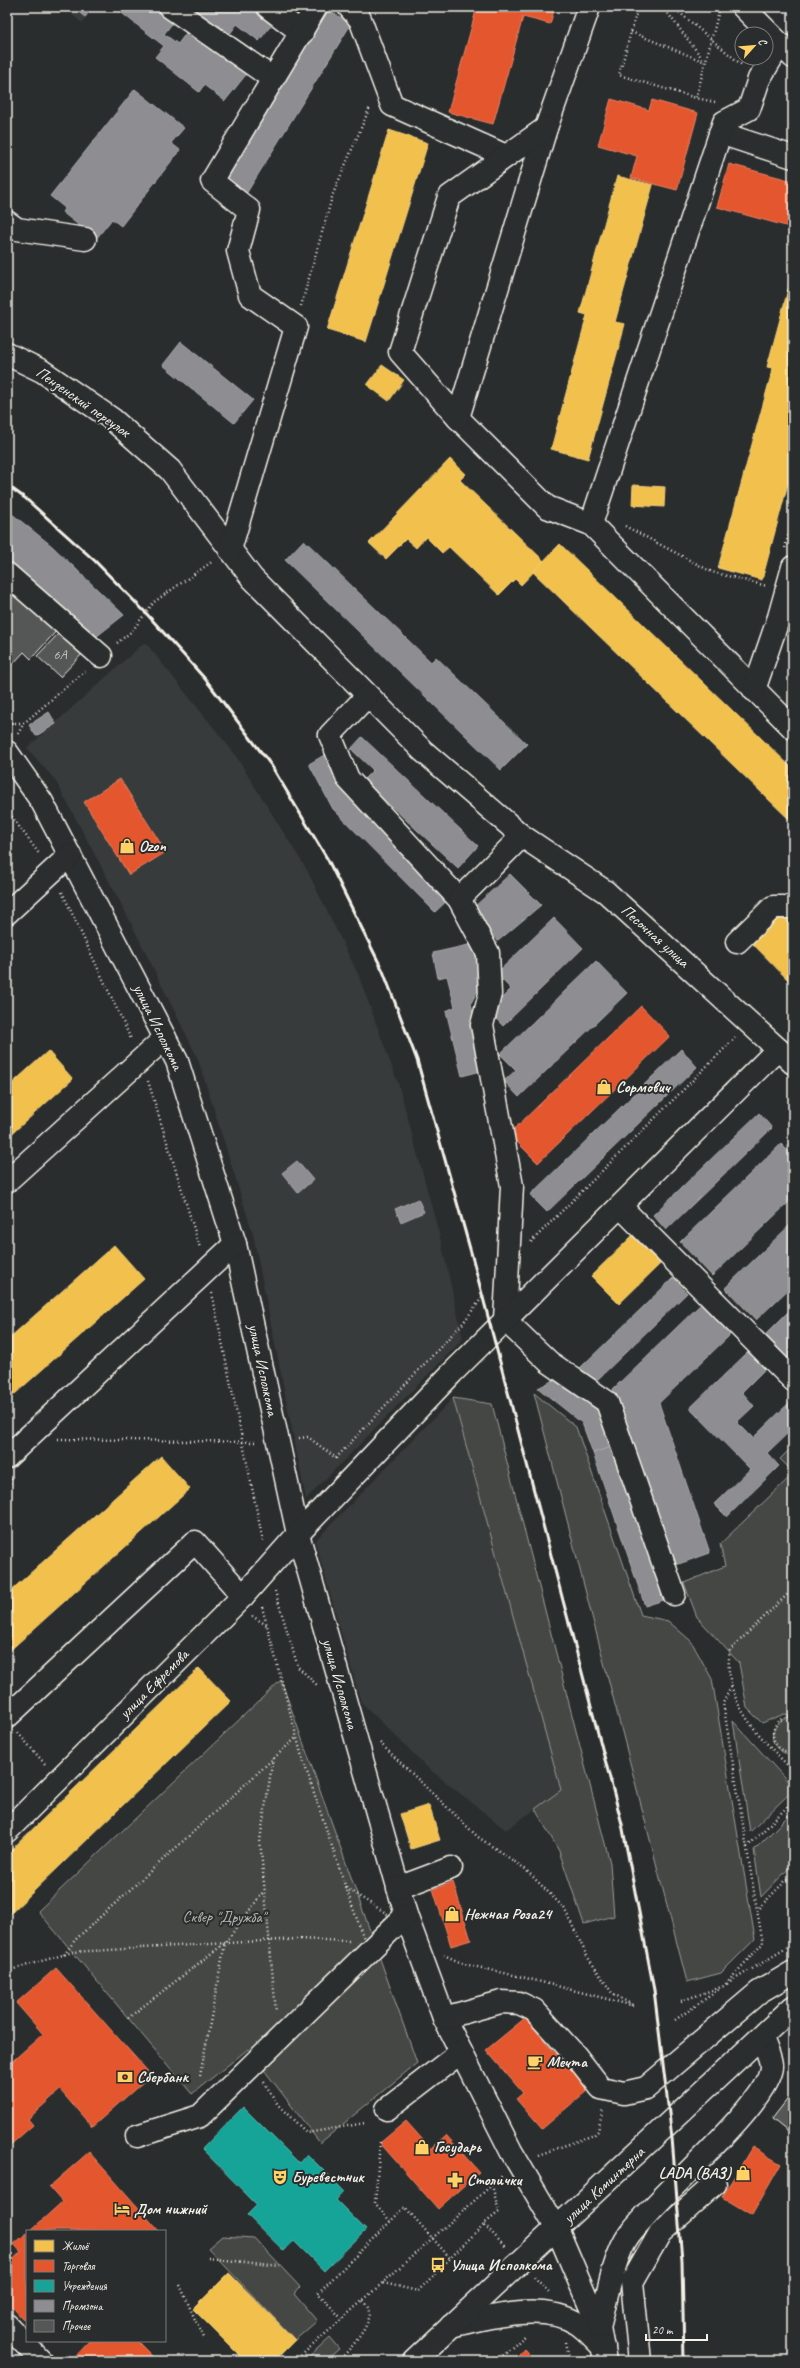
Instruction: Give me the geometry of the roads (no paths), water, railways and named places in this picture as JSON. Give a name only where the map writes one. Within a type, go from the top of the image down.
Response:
[{"type":"street","points":[[170,7],[272,78]]},
{"type":"street","points":[[268,7],[302,33]]},
{"type":"street","points":[[230,550],[296,327],[250,295],[238,251],[249,210],[212,181],[272,78],[302,33],[316,7]]},
{"type":"street","points":[[349,7],[360,19],[392,105],[506,156]]},
{"type":"street","points":[[458,418],[546,128],[589,7]]},
{"type":"street","points":[[594,518],[724,122],[749,109],[759,79],[786,50],[743,7]]},
{"type":"street","points":[[546,128],[449,197],[400,352],[426,384],[458,418],[547,507],[594,518],[754,690],[793,728]]},
{"type":"street","points":[[720,133],[793,158]]},
{"type":"street","points":[[7,222],[17,229],[85,239]]},
{"type":"street","name":"Пензенский переулок","points":[[7,354],[42,371],[112,419],[170,470],[252,578],[367,696]]},
{"type":"street","points":[[754,690],[779,617],[788,560]]},
{"type":"street","points":[[7,574],[101,656]]},
{"type":"street","points":[[367,696],[330,735],[348,779],[458,899],[488,953],[490,994],[482,1025],[512,1186],[505,1320],[549,1362],[607,1402],[674,1594]]},
{"type":"street","name":"Песочная улица","points":[[367,696],[423,751],[522,836],[606,892],[786,1056]]},
{"type":"street","name":"улица Исполкома","points":[[7,752],[42,802],[177,1061],[235,1244],[298,1534],[406,1915],[444,2018],[518,2162],[557,2229],[602,2345]]},
{"type":"street","points":[[458,899],[522,836]]},
{"type":"street","points":[[7,913],[70,855]]},
{"type":"street","points":[[737,942],[773,907],[793,907]]},
{"type":"street","points":[[7,1181],[165,1038]]},
{"type":"street","name":"улица Ефремова","points":[[7,1831],[255,1582],[298,1534],[505,1320],[621,1207],[786,1056]]},
{"type":"street","points":[[621,1207],[793,1380]]},
{"type":"street","points":[[7,1457],[235,1244]]},
{"type":"street","points":[[10,1722],[195,1542],[255,1582]]},
{"type":"street","points":[[398,1888],[451,1868]]},
{"type":"street","points":[[137,2136],[200,2116],[406,1915]]},
{"type":"street","points":[[444,2018],[501,2002],[519,2003],[534,2010],[576,2056],[601,2088],[624,2093],[646,2088],[759,1992],[793,1972]]},
{"type":"street","name":"улица Коминтерна","points":[[414,2361],[793,2007]]},
{"type":"street","points":[[602,2345],[618,2258],[628,2236],[648,2210],[732,2127],[764,2089],[771,2066],[762,2037]]},
{"type":"street","points":[[387,2109],[461,2052]]},
{"type":"street","points":[[640,2361],[632,2282],[660,2233],[715,2184]]},
{"type":"street","points":[[452,2326],[550,2304],[578,2323],[602,2345]]},
{"type":"street","points":[[7,2325],[41,2361]]},
{"type":"railway","points":[[7,485],[25,498],[95,561],[145,612],[206,680],[271,765],[328,860],[383,971],[417,1060],[472,1256],[622,1824],[654,1990],[672,2138],[682,2261],[684,2361]]},
{"type":"place","name":"Ozon","points":[[127,846]]},
{"type":"place","name":"Сормович","points":[[604,1087]]},
{"type":"place","name":"Нежная Роза24","points":[[452,1914]]},
{"type":"place","name":"Мечта","points":[[535,2062]]},
{"type":"place","name":"Сбербанк","points":[[125,2077]]},
{"type":"place","name":"Государь","points":[[422,2147]]},
{"type":"place","name":"LADA (ВАЗ)","points":[[743,2173]]},
{"type":"place","name":"Буревестник","points":[[280,2177]]},
{"type":"place","name":"Столички","points":[[455,2180]]},
{"type":"place","name":"Дом нижний","points":[[122,2209]]},
{"type":"place","name":"Улица Исполкома","points":[[438,2265]]},
{"type":"park label","name":"Сквер \"Дружба\"","points":[[224,1917]]}]
